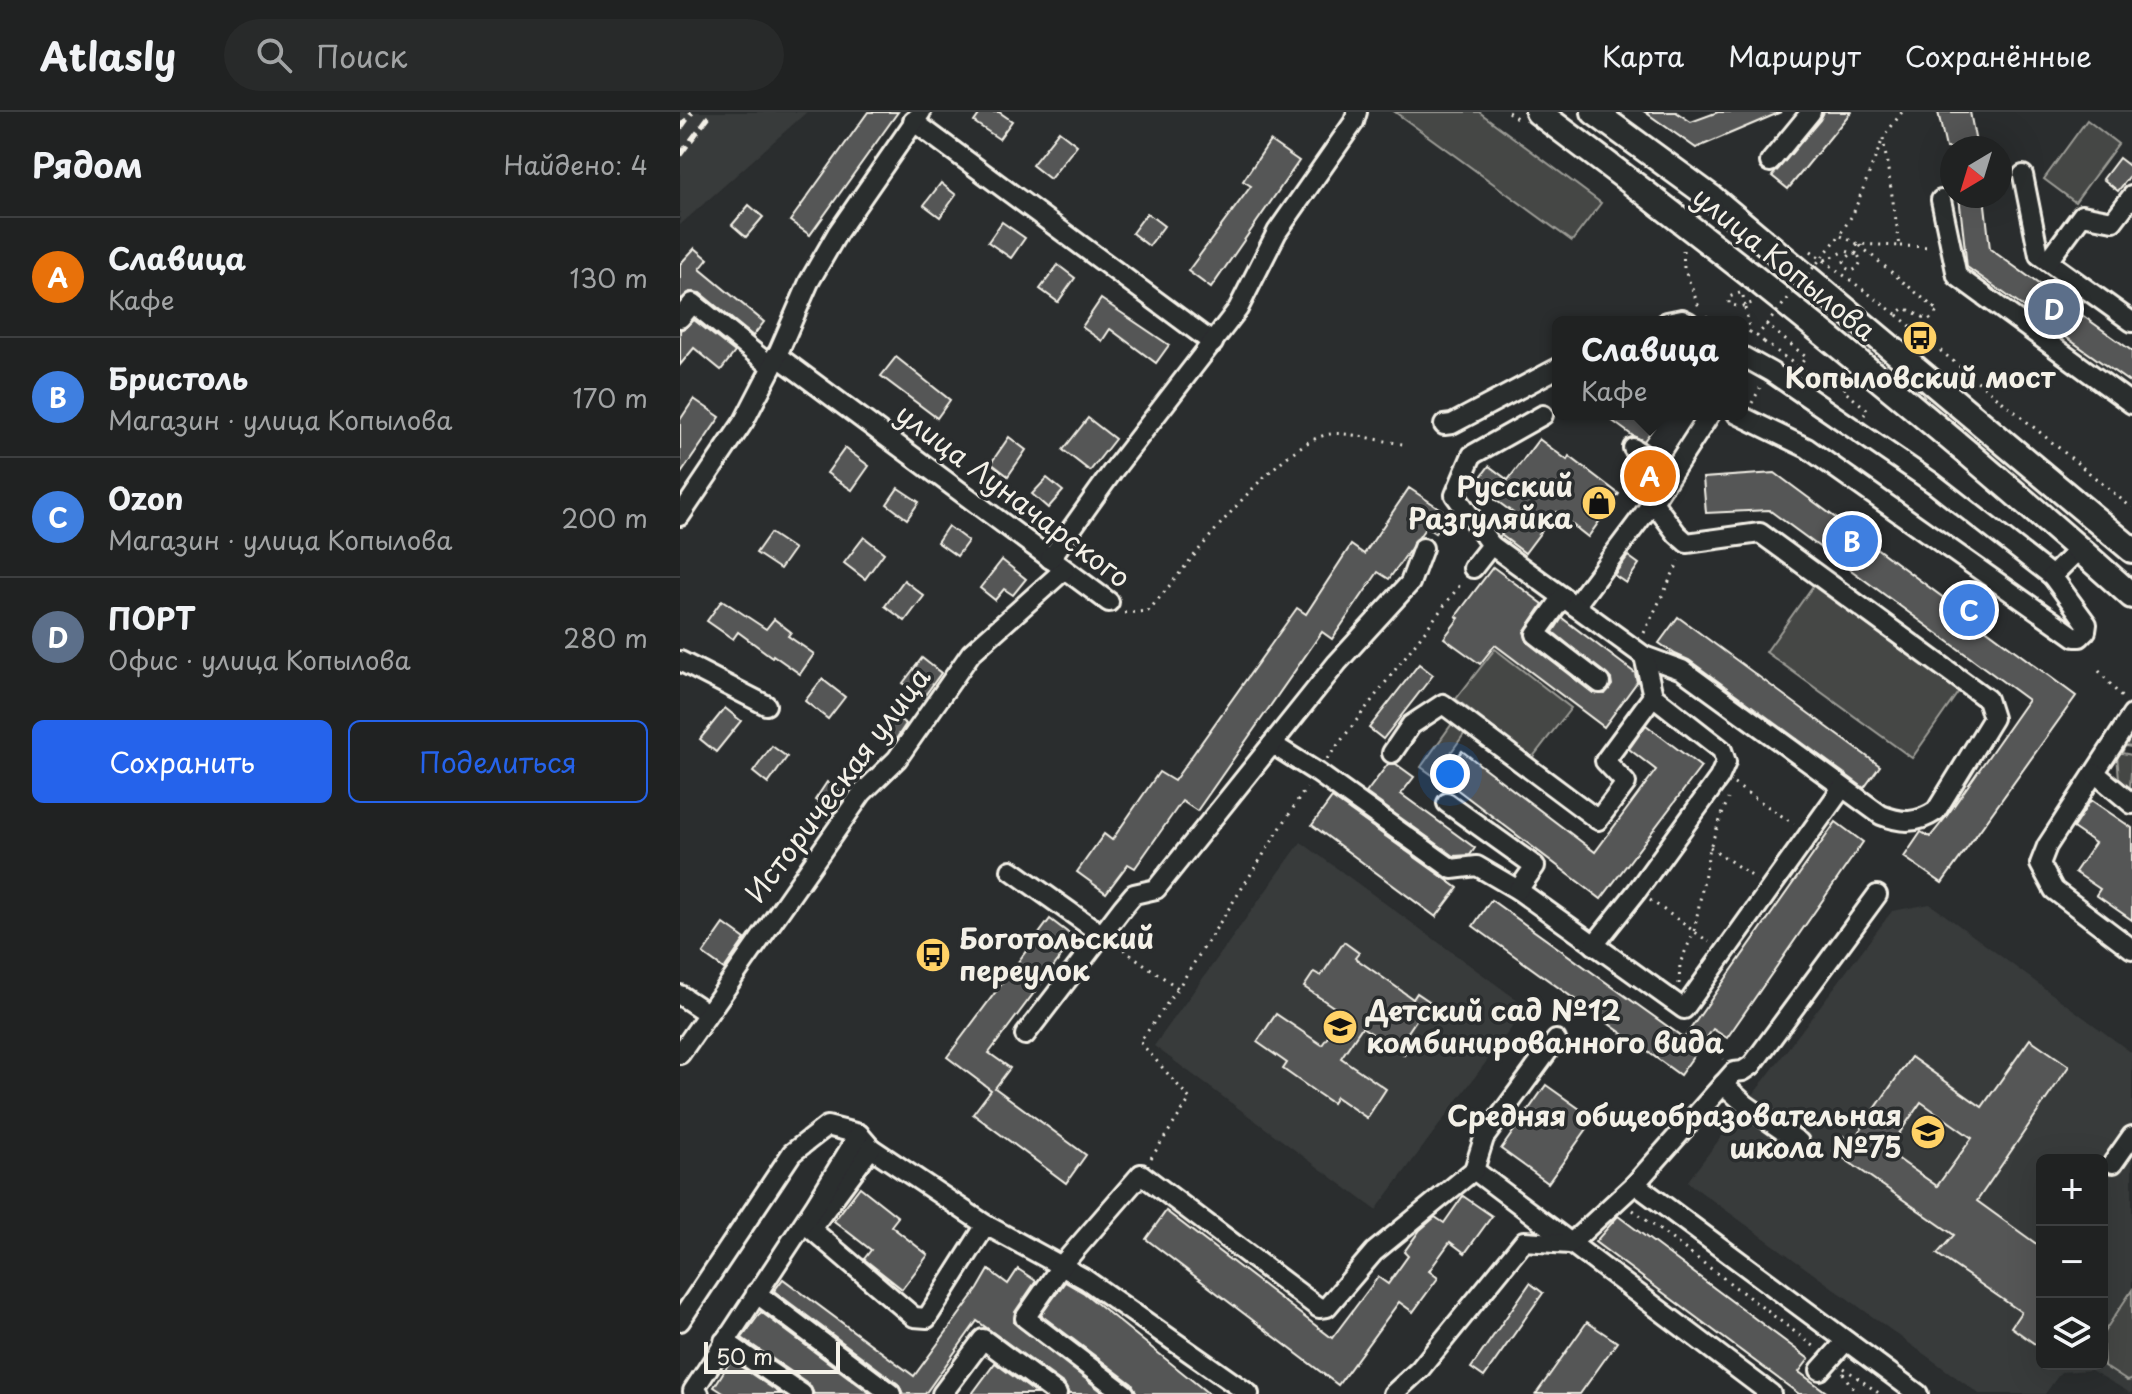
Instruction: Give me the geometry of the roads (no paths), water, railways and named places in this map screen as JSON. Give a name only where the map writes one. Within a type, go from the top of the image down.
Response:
[{"type":"main road","name":"улица Копылова","points":[[1538,112],[1645,191],[1770,290],[2132,596]]},
{"type":"main road","name":"улица Копылова","points":[[1594,112],[1712,198],[2132,550]]},
{"type":"street","points":[[1770,162],[1811,112]]},
{"type":"street","points":[[680,516],[744,421],[809,282],[831,244],[917,117],[1213,343]]},
{"type":"street","name":"Историческая улица","points":[[680,1054],[862,793],[897,759],[971,653],[1057,565],[1112,472],[1238,309],[1277,232],[1356,117]]},
{"type":"street","points":[[2023,175],[2039,255],[2132,322]]},
{"type":"street","points":[[2048,261],[2082,215],[2113,221],[2132,196]]},
{"type":"street","points":[[1943,208],[1957,276],[2132,404]]},
{"type":"street","name":"улица Луначарского","points":[[680,318],[693,303],[1109,602]]},
{"type":"street","points":[[1748,363],[1771,372],[1933,483],[2052,576],[2087,624],[2086,631],[2075,637],[1807,448],[1748,419]]},
{"type":"street","points":[[1444,425],[1452,424],[1552,371]]},
{"type":"street","points":[[1543,415],[1472,455],[1455,495],[1491,545],[1640,654],[1682,670],[1881,815],[1900,822],[1927,817],[1936,811],[1993,718],[1987,699],[1760,533],[1687,543],[1653,502]]},
{"type":"street","points":[[1600,683],[1536,634],[1569,602],[1653,502],[1706,420]]},
{"type":"street","points":[[1633,448],[1670,473]]},
{"type":"street","points":[[1473,568],[1491,545]]},
{"type":"street","points":[[1025,1035],[1134,894],[1156,889],[1337,663],[1410,583],[1423,548]]},
{"type":"street","points":[[2052,576],[2079,549]]},
{"type":"street","points":[[1594,945],[1726,781],[1726,762],[1722,750],[1653,696],[1640,654]]},
{"type":"street","points":[[680,661],[766,705]]},
{"type":"street","points":[[1392,753],[1411,725],[1443,704],[1598,820],[1626,783],[1605,761],[1653,696]]},
{"type":"street","points":[[2132,715],[2047,846],[2040,864],[2054,890],[2132,949]]},
{"type":"street","points":[[1272,744],[1318,773],[1452,869],[1477,866],[1518,890],[1684,1009],[1842,788]]},
{"type":"street","points":[[2095,773],[2132,804]]},
{"type":"street","points":[[1447,803],[1535,866],[1518,890]]},
{"type":"street","points":[[1011,870],[1101,934]]},
{"type":"street","points":[[1393,1394],[1420,1369],[1524,1241],[1570,1244],[1620,1200],[1728,1078],[1752,1065],[1877,895]]},
{"type":"street","points":[[680,995],[707,1013]]},
{"type":"street","points":[[1125,1394],[1025,1318],[1062,1265],[1141,1174],[1319,1308],[1327,1307],[1374,1252],[1474,1170],[1484,1138],[1556,1040]]},
{"type":"street","points":[[1728,1078],[1746,1105],[1799,1142]]},
{"type":"street","points":[[680,1321],[792,1153],[827,1126],[865,1141],[986,1225],[1062,1265],[1249,1394]]},
{"type":"street","points":[[2113,1163],[2132,1136]]},
{"type":"street","points":[[865,1141],[811,1229],[914,1317],[927,1318],[986,1225]]},
{"type":"street","points":[[694,1393],[724,1341],[816,1204],[865,1141]]},
{"type":"street","points":[[1474,1170],[1771,1394]]},
{"type":"street","points":[[1635,1184],[1918,1394]]},
{"type":"street","points":[[756,1293],[891,1394]]},
{"type":"street","points":[[942,1394],[983,1339],[1057,1394]]},
{"type":"street","points":[[724,1341],[802,1394]]},
{"type":"street","points":[[1826,1365],[1846,1341]]},
{"type":"railway","points":[[680,129],[692,112]]},
{"type":"railway","points":[[680,155],[712,112]]},
{"type":"place","name":"ПОРТ","points":[[2054,309]]},
{"type":"place","name":"Копыловский мост","points":[[1920,338]]},
{"type":"place","name":"Славица","points":[[1650,476]]},
{"type":"place","name":"Русский Разгуляйка","points":[[1599,503]]},
{"type":"place","name":"Бристоль","points":[[1852,541]]},
{"type":"place","name":"Ozon","points":[[1969,610]]},
{"type":"place","name":"Боготольский переулок","points":[[933,955]]},
{"type":"place","name":"Детский сад №12 комбинированного вида","points":[[1340,1027]]},
{"type":"place","name":"Средняя общеобразовательная школа №75","points":[[1928,1132]]}]
